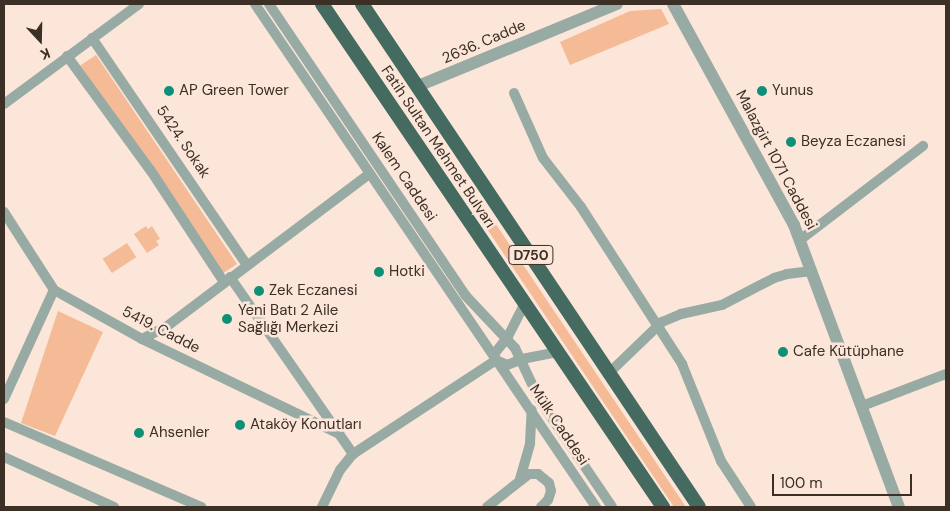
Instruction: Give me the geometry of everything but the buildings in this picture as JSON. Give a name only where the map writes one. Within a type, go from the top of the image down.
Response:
[{"type":"highway","name":"Fatih Sultan Mehmet Bulvarı","points":[[322,4],[663,507]]},
{"type":"highway","name":"Fatih Sultan Mehmet Bulvarı","points":[[362,4],[699,507]]},
{"type":"street","points":[[4,104],[139,4]]},
{"type":"street","name":"Kalem Caddesi","points":[[255,4],[496,360]]},
{"type":"street","name":"Kalem Caddesi","points":[[269,4],[465,295],[507,338],[522,359]]},
{"type":"street","name":"2636. Cadde","points":[[418,86],[617,4]]},
{"type":"street","name":"Malazgirt 1071 Caddesi","points":[[673,4],[788,213],[812,271],[899,507]]},
{"type":"street","name":"5424. Sokak","points":[[92,38],[247,265]]},
{"type":"street","points":[[67,56],[353,454]]},
{"type":"street","points":[[514,94],[543,158],[581,207],[682,364],[721,461],[751,507]]},
{"type":"street","points":[[800,240],[923,146]]},
{"type":"street","points":[[142,339],[166,327],[369,174]]},
{"type":"street","name":"5419. Cadde","points":[[4,212],[54,290],[142,339],[339,434]]},
{"type":"street","points":[[609,373],[657,326],[681,314],[731,301],[774,278],[787,274],[812,271]]},
{"type":"street","points":[[4,399],[54,290]]},
{"type":"street","points":[[525,303],[507,338],[494,354],[496,360],[507,365],[522,359],[558,352]]},
{"type":"street","name":"Mülk Caddesi","points":[[522,359],[538,398],[612,507]]},
{"type":"street","points":[[322,507],[340,470],[353,454],[496,360]]},
{"type":"street","name":"Mülk Caddesi","points":[[496,360],[532,410],[596,507]]},
{"type":"street","points":[[862,406],[946,374]]},
{"type":"street","points":[[487,507],[513,488],[520,479],[530,443],[532,410]]},
{"type":"street","points":[[4,422],[200,507]]},
{"type":"street","points":[[4,457],[114,507]]},
{"type":"street","points":[[520,479],[529,474],[538,474],[549,483],[551,491],[548,500],[541,507]]},
{"type":"shaded area","points":[[661,9],[669,24],[570,65],[560,42],[630,11]]},
{"type":"shaded area","points":[[96,55],[237,264],[221,275],[80,66]]},
{"type":"shaded area","points":[[489,214],[686,507],[674,507],[481,220]]},
{"type":"shaded area","points":[[146,226],[148,229],[152,226],[160,239],[156,241],[159,245],[147,253],[134,234]]},
{"type":"shaded area","points":[[127,243],[136,257],[112,273],[103,259]]},
{"type":"shaded area","points":[[58,311],[103,332],[55,436],[21,423]]},
{"type":"place","name":"AP Green Tower","points":[[169,91]]},
{"type":"place","name":"Yunus","points":[[762,91]]},
{"type":"place","name":"Beyza Eczanesi","points":[[791,142]]},
{"type":"place","name":"Hotki","points":[[379,272]]},
{"type":"place","name":"Zek Eczanesi","points":[[259,291]]},
{"type":"place","name":"Yeni Batı 2 Aile Sağlığı Merkezi","points":[[227,319]]},
{"type":"place","name":"Cafe Kütüphane","points":[[783,352]]},
{"type":"place","name":"Ataköy Konutları","points":[[240,425]]},
{"type":"place","name":"Ahsenler","points":[[139,433]]}]
